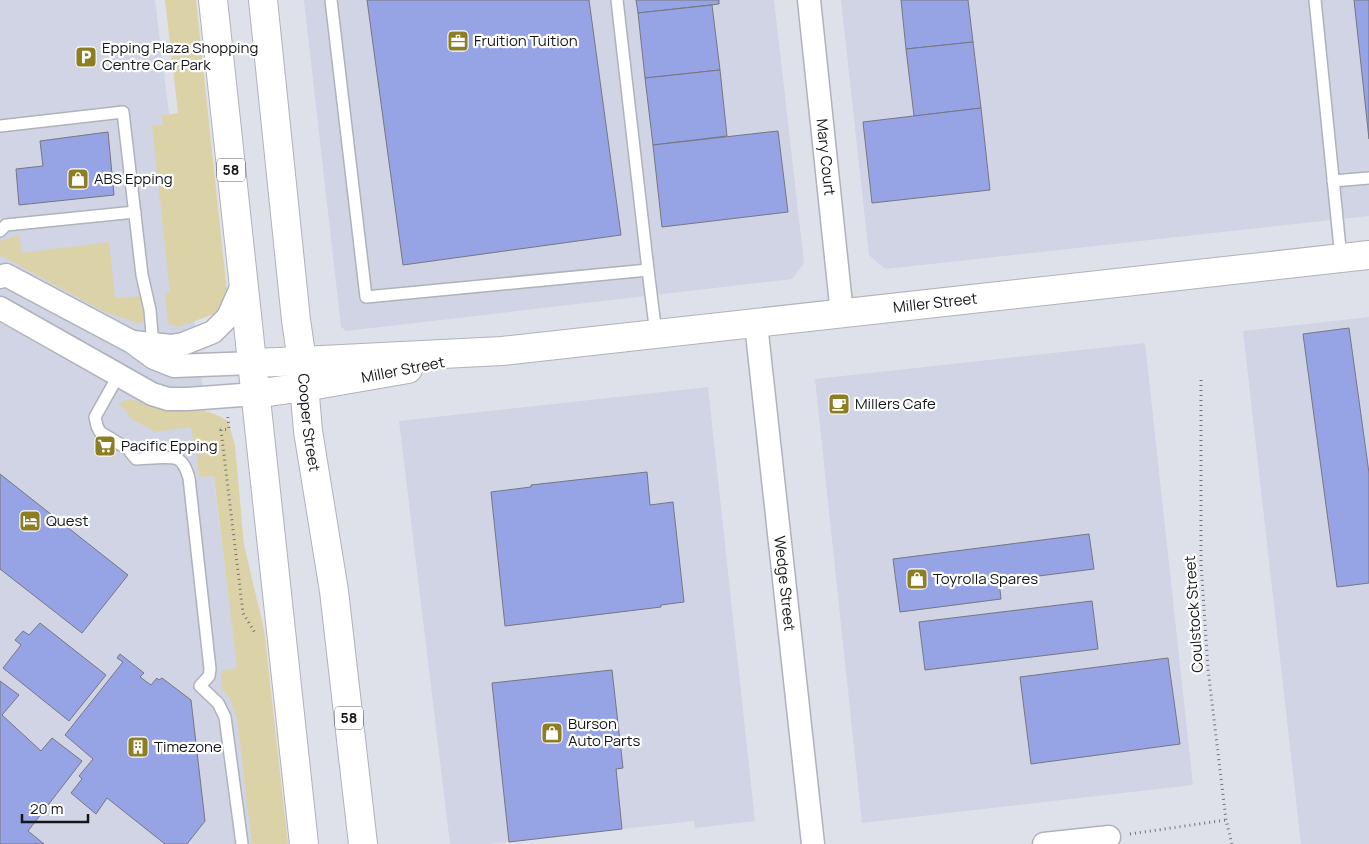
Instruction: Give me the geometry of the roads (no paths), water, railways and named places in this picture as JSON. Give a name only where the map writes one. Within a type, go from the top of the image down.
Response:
[{"type":"main road","name":"58","points":[[213,0],[304,844]]},
{"type":"main road","name":"Cooper Street","points":[[263,0],[308,431],[334,591],[363,844]]},
{"type":"main road","name":"Miller Street","points":[[303,374],[1369,255]]},
{"type":"main road","points":[[253,363],[303,374]]},
{"type":"main road","points":[[255,394],[303,374]]},
{"type":"street","name":"Mary Court","points":[[809,0],[842,314]]},
{"type":"street","points":[[0,276],[6,276],[146,348],[174,366],[253,363]]},
{"type":"street","points":[[146,348],[183,344],[213,332],[228,317],[244,281]]},
{"type":"street","points":[[0,308],[152,394],[168,399],[255,394]]},
{"type":"street","name":"Wedge Street","points":[[756,324],[813,844]]},
{"type":"street","points":[[1044,844],[1109,837]]},
{"type":"lane","points":[[331,0],[366,297],[648,270]]},
{"type":"lane","points":[[617,0],[656,334]]},
{"type":"lane","points":[[1315,0],[1341,258]]},
{"type":"lane","points":[[0,126],[123,112],[142,275],[150,310],[146,348]]},
{"type":"lane","points":[[1333,181],[1369,178]]},
{"type":"lane","points":[[0,231],[6,226],[135,212]]},
{"type":"lane","points":[[118,376],[95,417],[96,426],[100,432],[128,449],[136,460],[171,458],[179,460],[185,467],[189,478],[210,668],[209,676],[200,686],[218,703],[225,718],[242,844]]},
{"type":"place","name":"Fruition Tuition","points":[[458,41]]},
{"type":"place","name":"Epping Plaza Shopping Centre Car Park","points":[[86,57]]},
{"type":"place","name":"ABS Epping","points":[[78,179]]},
{"type":"place","name":"Millers Cafe","points":[[839,404]]},
{"type":"place","name":"Pacific Epping","points":[[105,446]]},
{"type":"place","name":"Quest","points":[[30,521]]},
{"type":"place","name":"Toyrolla Spares","points":[[917,579]]},
{"type":"place","name":"Burson Auto Parts","points":[[552,733]]},
{"type":"place","name":"Timezone","points":[[138,747]]}]
